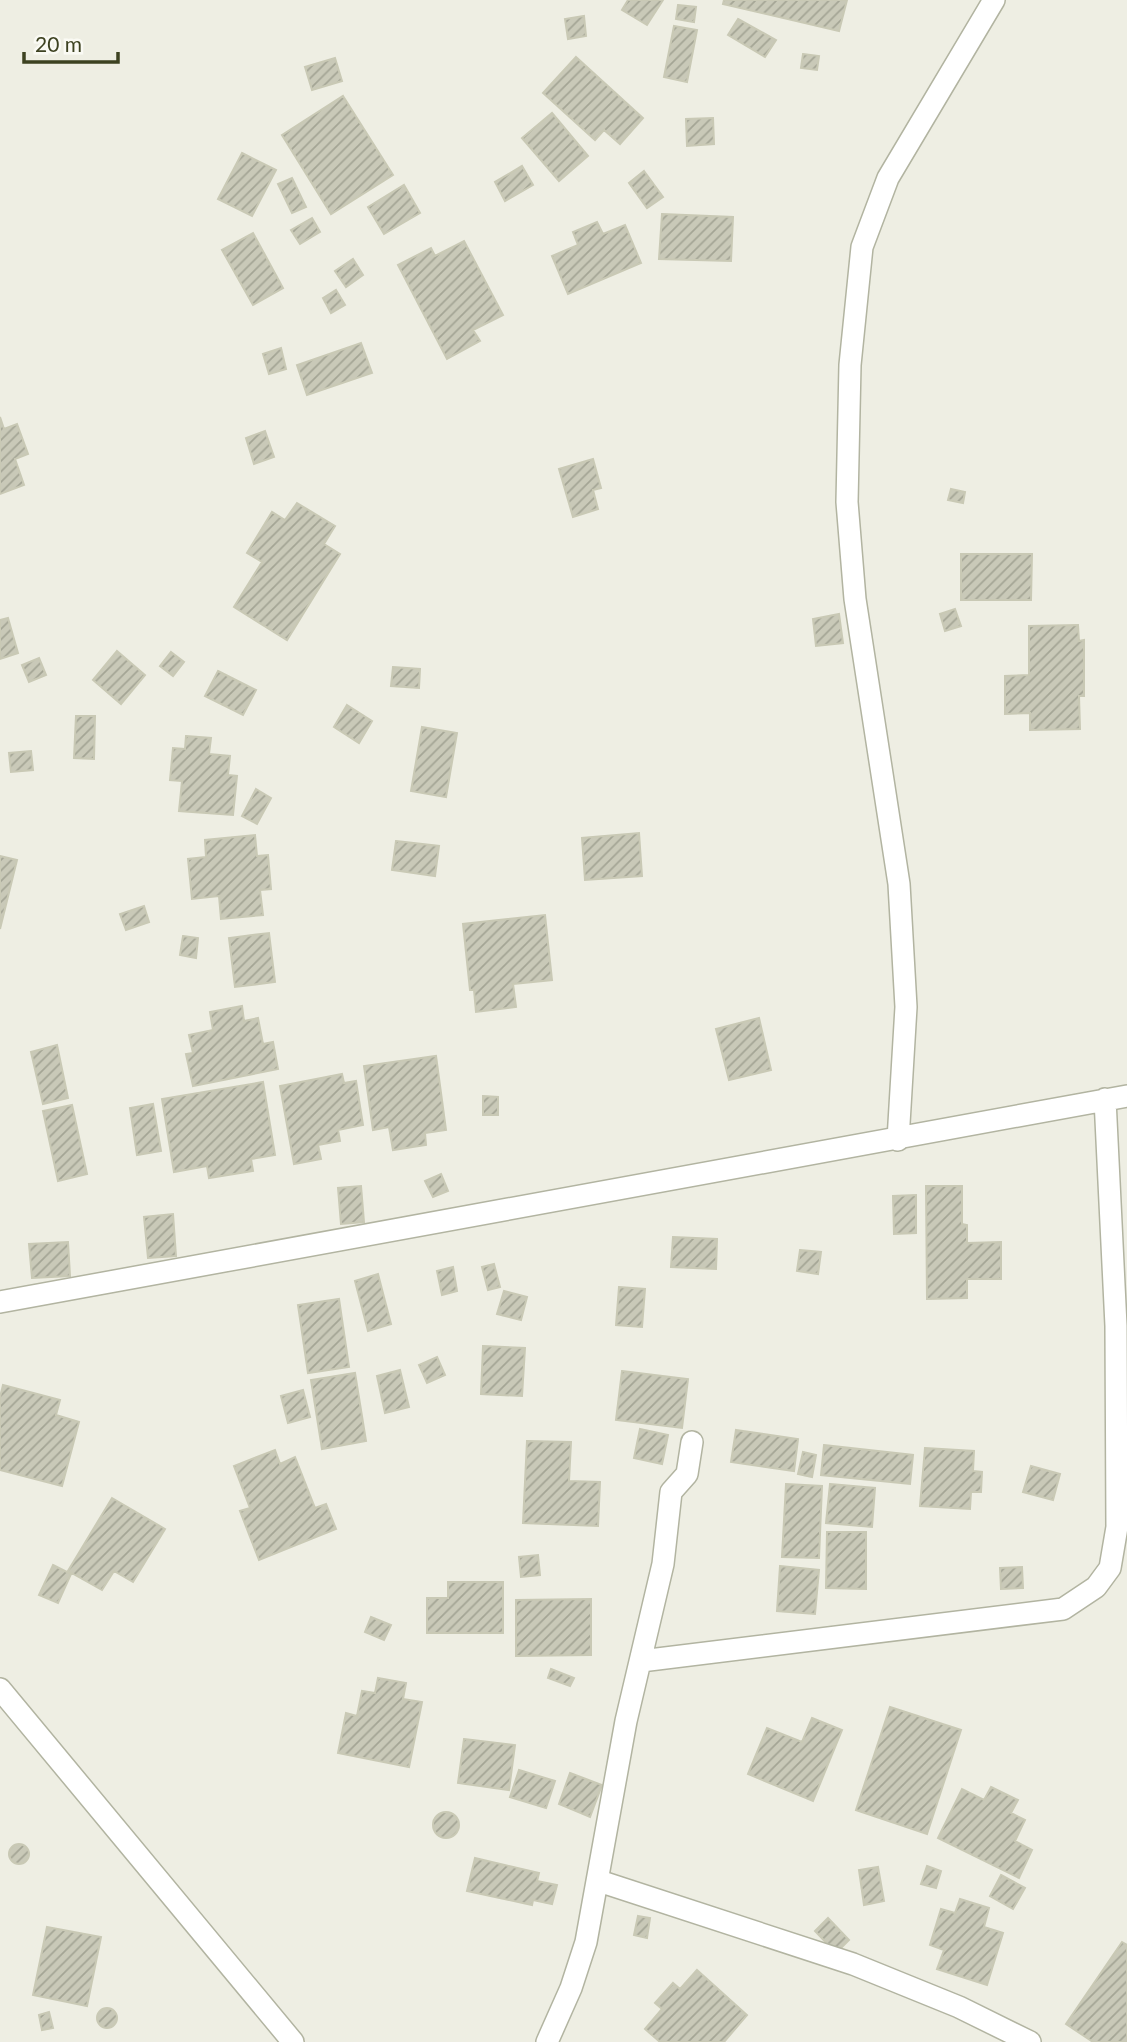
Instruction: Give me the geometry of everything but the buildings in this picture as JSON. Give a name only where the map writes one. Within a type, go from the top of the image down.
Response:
[{"type":"street","points":[[898,1140],[906,1007],[900,884],[855,599],[847,502],[850,365],[862,247],[888,178],[994,0]]},
{"type":"street","points":[[0,1302],[898,1140],[1127,1096]]},
{"type":"street","points":[[640,1661],[1063,1609],[1097,1587],[1110,1567],[1117,1527],[1116,1326],[1105,1099]]},
{"type":"street","points":[[547,2042],[571,1988],[586,1942],[626,1721],[663,1564],[671,1492],[687,1474],[692,1442]]},
{"type":"street","points":[[0,1689],[293,2042]]},
{"type":"street","points":[[599,1881],[853,1964],[959,2007],[1030,2042]]}]
